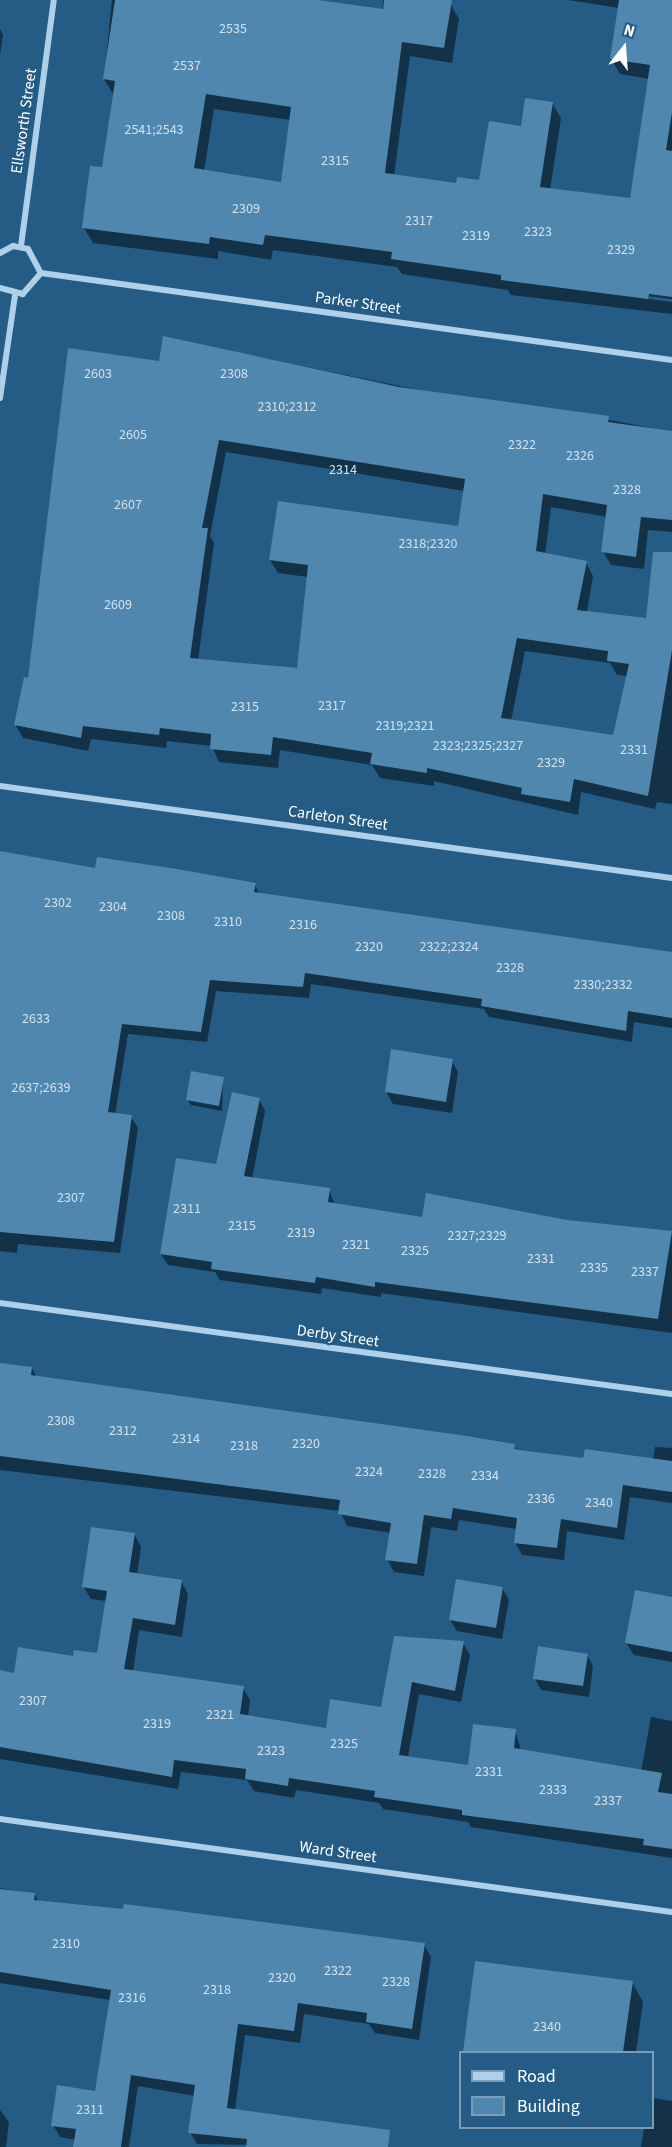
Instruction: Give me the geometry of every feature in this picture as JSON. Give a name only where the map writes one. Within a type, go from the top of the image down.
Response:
[{"type":"street","name":"Ellsworth Street","points":[[21,246],[54,0]]},
{"type":"street","points":[[0,253],[21,246],[34,253],[41,273],[30,291],[15,295],[0,288]]},
{"type":"street","name":"Parker Street","points":[[41,273],[672,360]]},
{"type":"street","points":[[0,398],[15,295]]},
{"type":"street","name":"Carleton Street","points":[[0,786],[672,878]]},
{"type":"street","name":"Derby Street","points":[[0,1303],[672,1394]]},
{"type":"street","name":"Ward Street","points":[[0,1819],[672,1912]]},
{"type":"building","points":[[115,0],[318,0],[383,9],[384,0],[452,0],[444,48],[402,42],[385,173],[456,183],[457,177],[479,180],[489,121],[521,126],[525,98],[553,102],[540,187],[630,198],[650,65],[610,59],[619,0],[672,0],[672,112],[666,150],[672,151],[672,297],[649,294],[648,299],[501,280],[501,275],[391,259],[392,252],[265,235],[263,245],[210,237],[209,244],[82,228],[90,166],[102,167],[115,81],[103,79]],"holes":[[[206,94],[291,107],[281,182],[194,168]]]},
{"type":"building","points":[[163,336],[399,387],[609,416],[608,422],[672,431],[672,520],[641,517],[636,557],[601,552],[607,505],[543,494],[536,551],[587,561],[577,610],[646,618],[653,552],[672,552],[672,650],[648,796],[574,779],[570,802],[521,794],[522,788],[427,768],[427,773],[370,764],[372,753],[273,737],[271,755],[210,749],[211,734],[160,728],[159,735],[83,726],[81,738],[14,725],[24,677],[28,678],[68,348],[159,361]],"holes":[[[219,440],[465,479],[458,526],[278,501],[269,560],[308,565],[297,668],[190,658],[208,528],[202,528]],[[517,638],[608,651],[607,661],[629,664],[613,735],[501,718]]]},
{"type":"building","points":[[0,851],[95,868],[97,857],[177,869],[256,883],[254,892],[672,952],[672,1018],[628,1011],[626,1031],[481,1006],[482,999],[305,973],[303,987],[210,980],[201,1032],[122,1024],[108,1112],[132,1115],[114,1242],[0,1232]]},
{"type":"building","points":[[391,1049],[453,1059],[446,1102],[385,1092]]},
{"type":"building","points":[[191,1071],[224,1077],[219,1106],[186,1100]]},
{"type":"building","points":[[232,1092],[260,1098],[244,1176],[330,1188],[328,1202],[422,1217],[426,1193],[567,1220],[672,1231],[658,1319],[375,1282],[375,1287],[316,1277],[315,1283],[211,1269],[212,1262],[160,1254],[176,1158],[216,1164]]},
{"type":"building","points":[[0,1363],[32,1367],[31,1375],[467,1436],[515,1444],[514,1449],[583,1458],[585,1449],[672,1461],[672,1492],[623,1485],[617,1528],[561,1519],[557,1548],[514,1543],[517,1518],[453,1508],[451,1519],[424,1515],[417,1564],[385,1560],[391,1523],[338,1514],[340,1500],[0,1456]]},
{"type":"building","points":[[91,1527],[135,1533],[129,1572],[182,1580],[175,1625],[133,1618],[124,1669],[244,1686],[240,1714],[326,1728],[330,1699],[381,1707],[394,1636],[464,1641],[455,1691],[412,1682],[399,1755],[468,1765],[473,1724],[516,1729],[514,1748],[662,1773],[658,1792],[672,1794],[672,1849],[643,1845],[644,1839],[462,1815],[462,1810],[374,1797],[375,1791],[289,1778],[288,1786],[245,1779],[246,1769],[174,1760],[172,1777],[0,1747],[0,1670],[14,1673],[18,1647],[73,1656],[74,1650],[97,1653],[107,1591],[82,1587]]},
{"type":"building","points":[[456,1579],[503,1587],[496,1628],[449,1620]]},
{"type":"building","points":[[635,1590],[672,1597],[672,1652],[625,1643]]},
{"type":"building","points":[[538,1646],[588,1654],[583,1686],[533,1679]]},
{"type":"building","points":[[0,1889],[35,1893],[34,1900],[123,1909],[124,1904],[425,1943],[412,2029],[366,2022],[367,2013],[298,2003],[294,2031],[238,2024],[227,2108],[390,2130],[388,2147],[246,2147],[247,2139],[188,2133],[195,2085],[131,2075],[121,2147],[73,2147],[76,2129],[51,2126],[57,2085],[95,2091],[111,1990],[0,1972]]},
{"type":"building","points":[[475,1961],[633,1981],[623,2051],[463,2051]]}]
